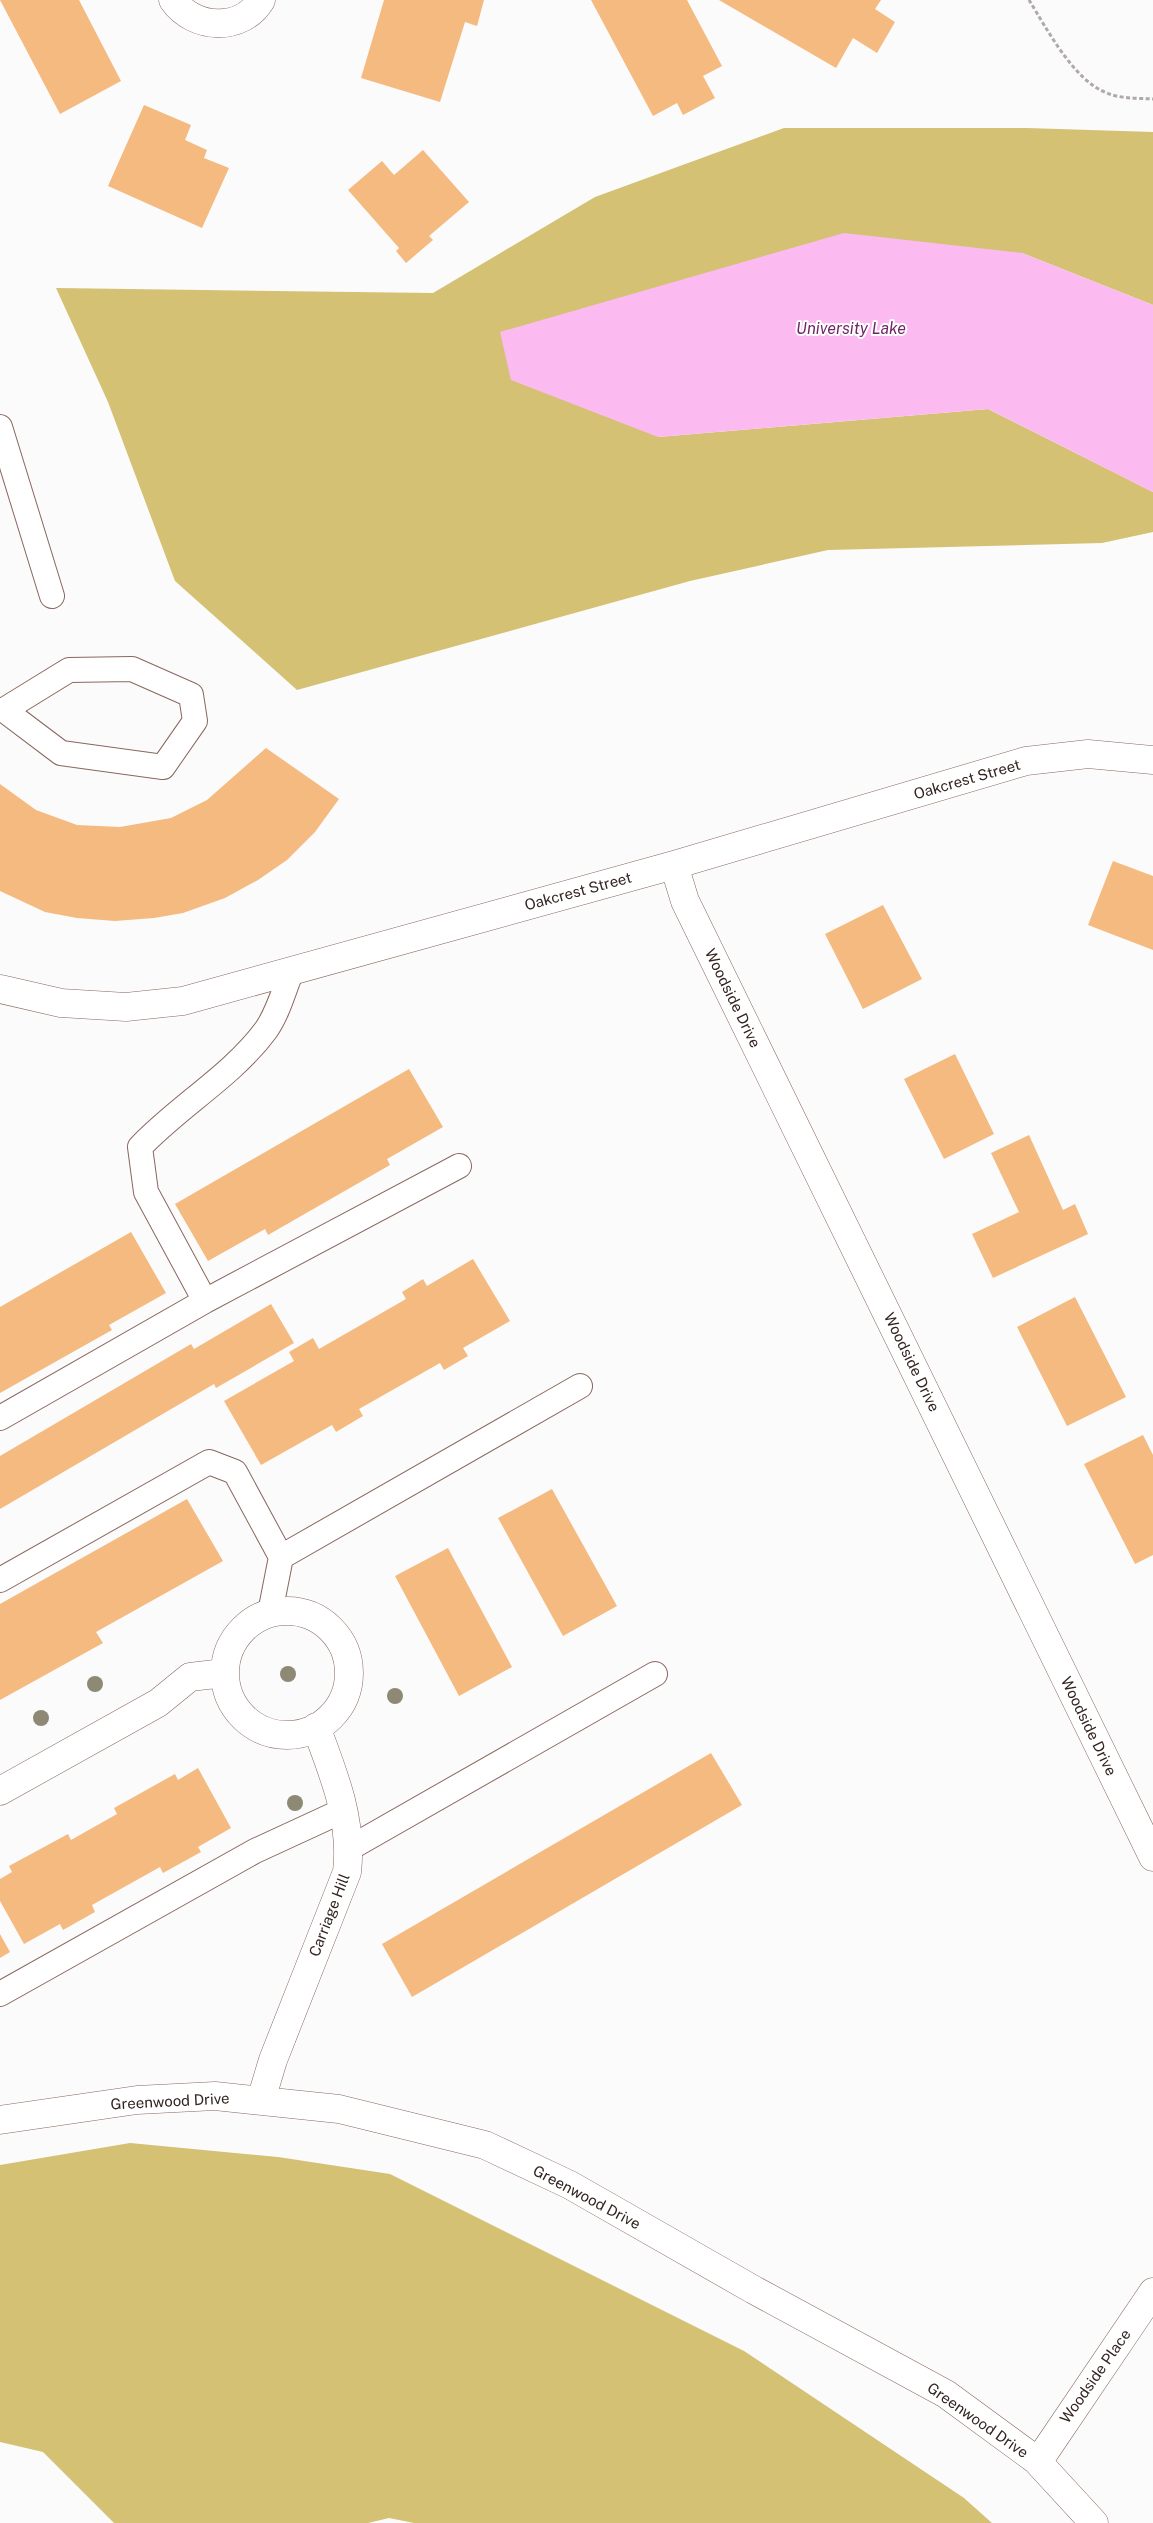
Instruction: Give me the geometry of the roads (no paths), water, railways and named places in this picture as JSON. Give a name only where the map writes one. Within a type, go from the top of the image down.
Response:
[{"type":"street","points":[[173,0],[197,21],[227,24],[254,11],[261,0]]},
{"type":"street","name":"Oakcrest Street","points":[[0,988],[61,1003],[126,1007],[183,1001],[674,865],[1026,761],[1088,754],[1153,760]]},
{"type":"street","name":"Woodside Drive","points":[[674,865],[685,901],[1153,1857]]},
{"type":"street","points":[[291,1610],[309,1614],[328,1625],[343,1644],[349,1665],[349,1684],[341,1704],[327,1721],[293,1735],[271,1734],[252,1725],[241,1715],[229,1697],[224,1673],[228,1652],[240,1632],[256,1618],[270,1613],[291,1610]]},
{"type":"street","points":[[0,1791],[158,1703],[190,1677],[224,1673]]},
{"type":"street","name":"Carriage Hill","points":[[261,2100],[273,2060],[347,1872],[350,1848],[344,1810],[316,1727]]},
{"type":"street","name":"Greenwood Drive","points":[[0,2120],[137,2100],[215,2096],[339,2110],[485,2145],[570,2185],[754,2290],[946,2394],[1036,2460],[1094,2523]]},
{"type":"street","name":"Woodside Place","points":[[1036,2460],[1042,2456],[1153,2292]]},
{"type":"lane","points":[[0,427],[52,596]]},
{"type":"lane","points":[[132,669],[191,695],[195,721],[163,767],[61,753],[2,710],[69,670],[132,669]]},
{"type":"lane","points":[[205,1301],[146,1192],[140,1146],[162,1124],[232,1068],[266,1029],[292,970]]},
{"type":"lane","points":[[0,1418],[205,1301],[459,1166]]},
{"type":"lane","points":[[282,1558],[580,1386]]},
{"type":"lane","points":[[0,1580],[209,1462],[235,1472],[282,1558],[270,1613]]},
{"type":"lane","points":[[350,1848],[655,1674]]},
{"type":"lane","points":[[0,1994],[260,1848],[344,1810]]},
{"type":"water","name":"University Lake","points":[[844,233],[1022,253],[1153,305],[1153,492],[988,409],[658,437],[511,380],[500,332]]}]
